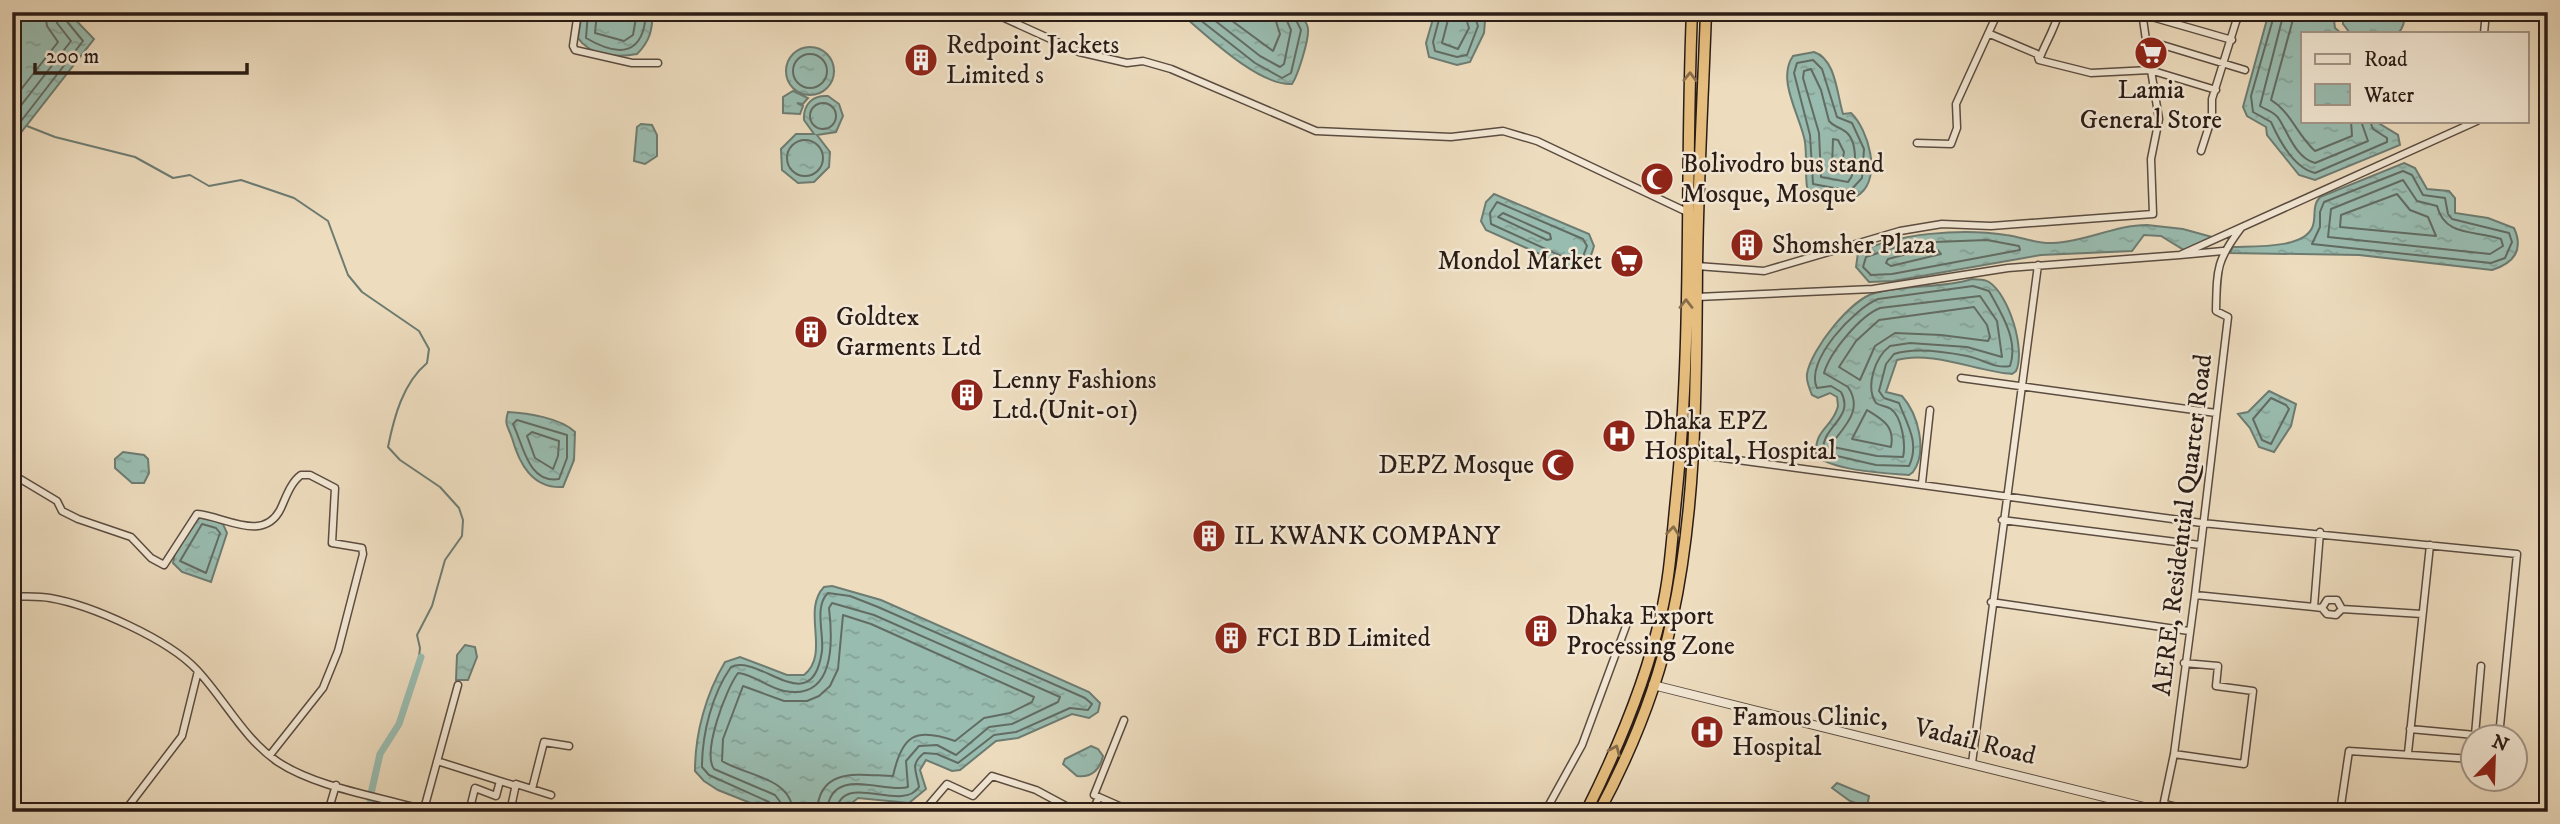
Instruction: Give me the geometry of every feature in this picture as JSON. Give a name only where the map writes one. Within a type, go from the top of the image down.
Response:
[{"type":"highway","points":[[1586,812],[1647,666],[1663,603],[1684,412],[1692,12]]},
{"type":"highway","points":[[1599,812],[1631,745],[1653,685],[1672,620],[1679,578],[1691,454],[1706,12]]},
{"type":"street","points":[[578,12],[573,46],[575,50],[632,63],[658,63]]},
{"type":"street","points":[[991,12],[1079,52],[1127,63],[1143,61],[1171,69],[1316,131],[1451,137],[1503,131],[1537,141],[1687,212]]},
{"type":"street","points":[[1917,143],[1951,144],[1957,128],[1956,104],[1998,12]]},
{"type":"street","points":[[2039,60],[2045,44],[2052,37],[2059,12]]},
{"type":"street","points":[[2201,151],[2238,15],[2216,12]]},
{"type":"street","points":[[2484,32],[2486,12]]},
{"type":"street","points":[[1697,266],[1764,271],[1900,231],[1941,224],[1991,226],[2153,214],[2151,159],[2159,119],[2150,71],[2145,14],[2232,40]]},
{"type":"street","points":[[1990,34],[2036,54],[2039,60],[2091,73],[2150,71],[2216,90]]},
{"type":"street","points":[[2146,40],[2245,70]]},
{"type":"street","name":"AERE, Residential Quarter Road","points":[[2180,255],[2475,122]]},
{"type":"street","name":"AERE, Residential Quarter Road","points":[[2164,809],[2195,594],[2228,317],[2216,311],[2217,267],[2223,251],[2241,228]]},
{"type":"street","points":[[1697,297],[1872,289],[2038,265],[2223,251]]},
{"type":"street","points":[[1972,764],[2005,495],[2038,265]]},
{"type":"street","points":[[1961,378],[2216,414]]},
{"type":"street","points":[[1922,483],[1930,410]]},
{"type":"street","points":[[1691,454],[1922,483],[2202,523],[2320,532],[2517,554],[2500,722]]},
{"type":"street","points":[[12,474],[57,501],[62,511],[131,537],[151,558],[164,565],[197,514],[216,515],[240,526],[254,527],[279,512],[289,491],[301,475],[310,475],[335,488],[332,543],[334,546],[362,548],[363,554],[338,651],[323,688],[270,755]]},
{"type":"street","points":[[2002,520],[2200,545]]},
{"type":"street","points":[[2314,607],[2320,532]]},
{"type":"street","points":[[2408,753],[2430,545]]},
{"type":"street","points":[[2195,594],[2322,608],[2327,600],[2337,600],[2342,609],[2422,614]]},
{"type":"street","points":[[12,596],[50,598],[94,612],[159,642],[198,671],[251,737],[270,755],[302,774],[427,811],[437,761],[458,685]]},
{"type":"street","points":[[1991,602],[2189,631]]},
{"type":"street","points":[[1545,812],[1581,745],[1629,618]]},
{"type":"street","points":[[2174,754],[2244,764],[2253,691],[2216,686],[2218,666],[2184,663]]},
{"type":"street","points":[[2410,729],[2475,735],[2481,666]]},
{"type":"street","points":[[124,812],[181,736],[198,671]]},
{"type":"street","name":"Vadail Road","points":[[1653,685],[2164,809]]},
{"type":"street","points":[[1124,720],[1094,795],[1133,812]]},
{"type":"street","points":[[532,789],[544,742],[569,746]]},
{"type":"street","points":[[2340,812],[2349,751],[2458,758]]},
{"type":"street","points":[[437,761],[551,795]]},
{"type":"street","points":[[923,812],[947,784],[973,796],[992,776],[1035,790],[1077,812]]},
{"type":"street","points":[[469,812],[475,788],[496,796],[500,781]]},
{"type":"street","points":[[328,812],[336,785]]},
{"type":"street","points":[[510,812],[516,786]]},
{"type":"street","points":[[1092,812],[1099,797]]},
{"type":"street","points":[[2164,809],[2198,812]]},
{"type":"water","points":[[12,12],[68,12],[94,39],[19,135],[12,132]]},
{"type":"water","points":[[582,12],[653,12],[650,35],[637,54],[621,56],[597,52],[589,49],[578,38]]},
{"type":"water","points":[[1179,12],[1293,12],[1298,15],[1306,23],[1308,34],[1303,57],[1292,84],[1264,77],[1248,68]]},
{"type":"water","points":[[1435,12],[1476,12],[1485,21],[1484,33],[1470,62],[1457,65],[1429,57],[1426,43]]},
{"type":"water","points":[[2269,12],[2333,12],[2335,28],[2340,32],[2301,32],[2301,122],[2377,122],[2398,135],[2400,145],[2315,180],[2299,175],[2267,135],[2266,127],[2247,116],[2243,107]]},
{"type":"water","points":[[2343,12],[2405,12],[2403,26],[2399,32],[2349,32],[2343,24]]},
{"type":"water","points":[[810,47],[827,54],[834,71],[827,88],[810,95],[793,88],[786,71],[793,54]]},
{"type":"water","points":[[1814,52],[1827,62],[1831,70],[1843,114],[1851,113],[1867,141],[1870,176],[1867,186],[1855,197],[1836,198],[1810,193],[1807,187],[1805,142],[1791,99],[1787,76],[1793,56]]},
{"type":"water","points":[[793,91],[808,98],[803,104],[797,103],[803,106],[800,114],[783,113],[783,97]]},
{"type":"water","points":[[828,96],[839,104],[843,116],[836,132],[817,135],[830,152],[829,167],[814,182],[798,183],[782,170],[781,149],[796,134],[814,134],[804,120],[805,109],[814,99]]},
{"type":"water","points":[[641,124],[652,125],[657,135],[657,156],[645,164],[634,161],[637,127]]},
{"type":"water","points":[[2404,163],[2415,168],[2427,189],[2449,191],[2455,198],[2455,213],[2488,218],[2514,228],[2518,243],[2515,255],[2506,264],[2492,270],[2359,255],[2230,253],[2233,247],[2276,245],[2298,240],[2312,228],[2320,197]]},
{"type":"water","points":[[1494,194],[1589,234],[1594,246],[1589,260],[1583,266],[1569,267],[1486,230],[1481,221],[1486,202]]},
{"type":"water","points":[[2147,225],[2183,229],[2212,237],[2184,250],[2161,236],[2144,235],[2132,251],[2041,255],[1893,281],[1869,282],[1856,267],[1858,253],[1891,241],[1930,234],[1989,233],[2053,243]]},
{"type":"water","points":[[1972,279],[1989,282],[2009,310],[2019,350],[2016,371],[2012,374],[1925,358],[1897,360],[1886,392],[1902,396],[1913,413],[1919,433],[1920,454],[1913,472],[1909,475],[1860,470],[1835,465],[1816,456],[1818,439],[1838,406],[1837,397],[1830,393],[1818,398],[1812,395],[1807,374],[1816,352],[1833,326],[1865,297],[1875,293]]},
{"type":"water","points":[[2269,391],[2296,404],[2291,426],[2274,452],[2259,447],[2250,428],[2238,414],[2248,412]]},
{"type":"water","points":[[508,412],[553,420],[575,432],[574,460],[563,487],[543,484],[528,473],[507,425]]},
{"type":"water","points":[[123,452],[144,455],[148,459],[149,473],[144,483],[132,483],[115,468],[115,459]]},
{"type":"water","points":[[203,516],[223,524],[227,533],[211,582],[182,572],[173,563],[184,536]]},
{"type":"water","points":[[832,586],[881,600],[1089,692],[1100,703],[1098,712],[1089,718],[1072,714],[1018,738],[996,741],[960,770],[952,771],[926,760],[920,770],[926,789],[909,803],[858,798],[841,812],[773,812],[718,790],[695,771],[703,714],[712,687],[725,662],[740,657],[787,675],[804,675],[812,666],[815,655],[815,608],[818,597],[824,587]]},
{"type":"water","points":[[465,645],[475,647],[477,657],[468,680],[456,680],[457,655]]},
{"type":"water","points":[[1091,746],[1098,749],[1103,756],[1094,772],[1087,776],[1077,776],[1063,764],[1065,759]]},
{"type":"water","points":[[1837,783],[1869,796],[1867,807],[1850,801],[1832,788]]},
{"type":"waterway","points":[[27,126],[55,137],[135,157],[173,178],[190,175],[209,186],[241,180],[294,198],[328,221],[348,275],[362,292],[419,331],[429,349],[427,363],[406,390],[388,447],[400,460],[440,487],[459,508],[463,520],[462,536],[445,560],[432,606],[417,635],[420,648],[417,674]]},
{"type":"waterway","points":[[371,812],[370,798],[380,754],[399,724],[421,657]]},
{"type":"place","name":"Lamia General Store","points":[[2151,53]]},
{"type":"place","name":"Redpoint Jackets Limited s","points":[[921,60]]},
{"type":"place","name":"Bolivodro bus stand Mosque, Mosque","points":[[1657,179]]},
{"type":"place","name":"Shomsher Plaza","points":[[1747,245]]},
{"type":"place","name":"Mondol Market","points":[[1627,261]]},
{"type":"place","name":"Goldtex Garments Ltd","points":[[811,332]]},
{"type":"place","name":"Lenny Fashions Ltd.(Unit-01)","points":[[967,395]]},
{"type":"place","name":"Dhaka EPZ Hospital, Hospital","points":[[1619,436]]},
{"type":"place","name":"DEPZ Mosque","points":[[1558,465]]},
{"type":"place","name":"IL KWANK COMPANY","points":[[1209,536]]},
{"type":"place","name":"Dhaka Export Processing Zone","points":[[1541,631]]},
{"type":"place","name":"FCI BD Limited","points":[[1231,638]]},
{"type":"place","name":"Famous Clinic, Hospital","points":[[1707,732]]}]
